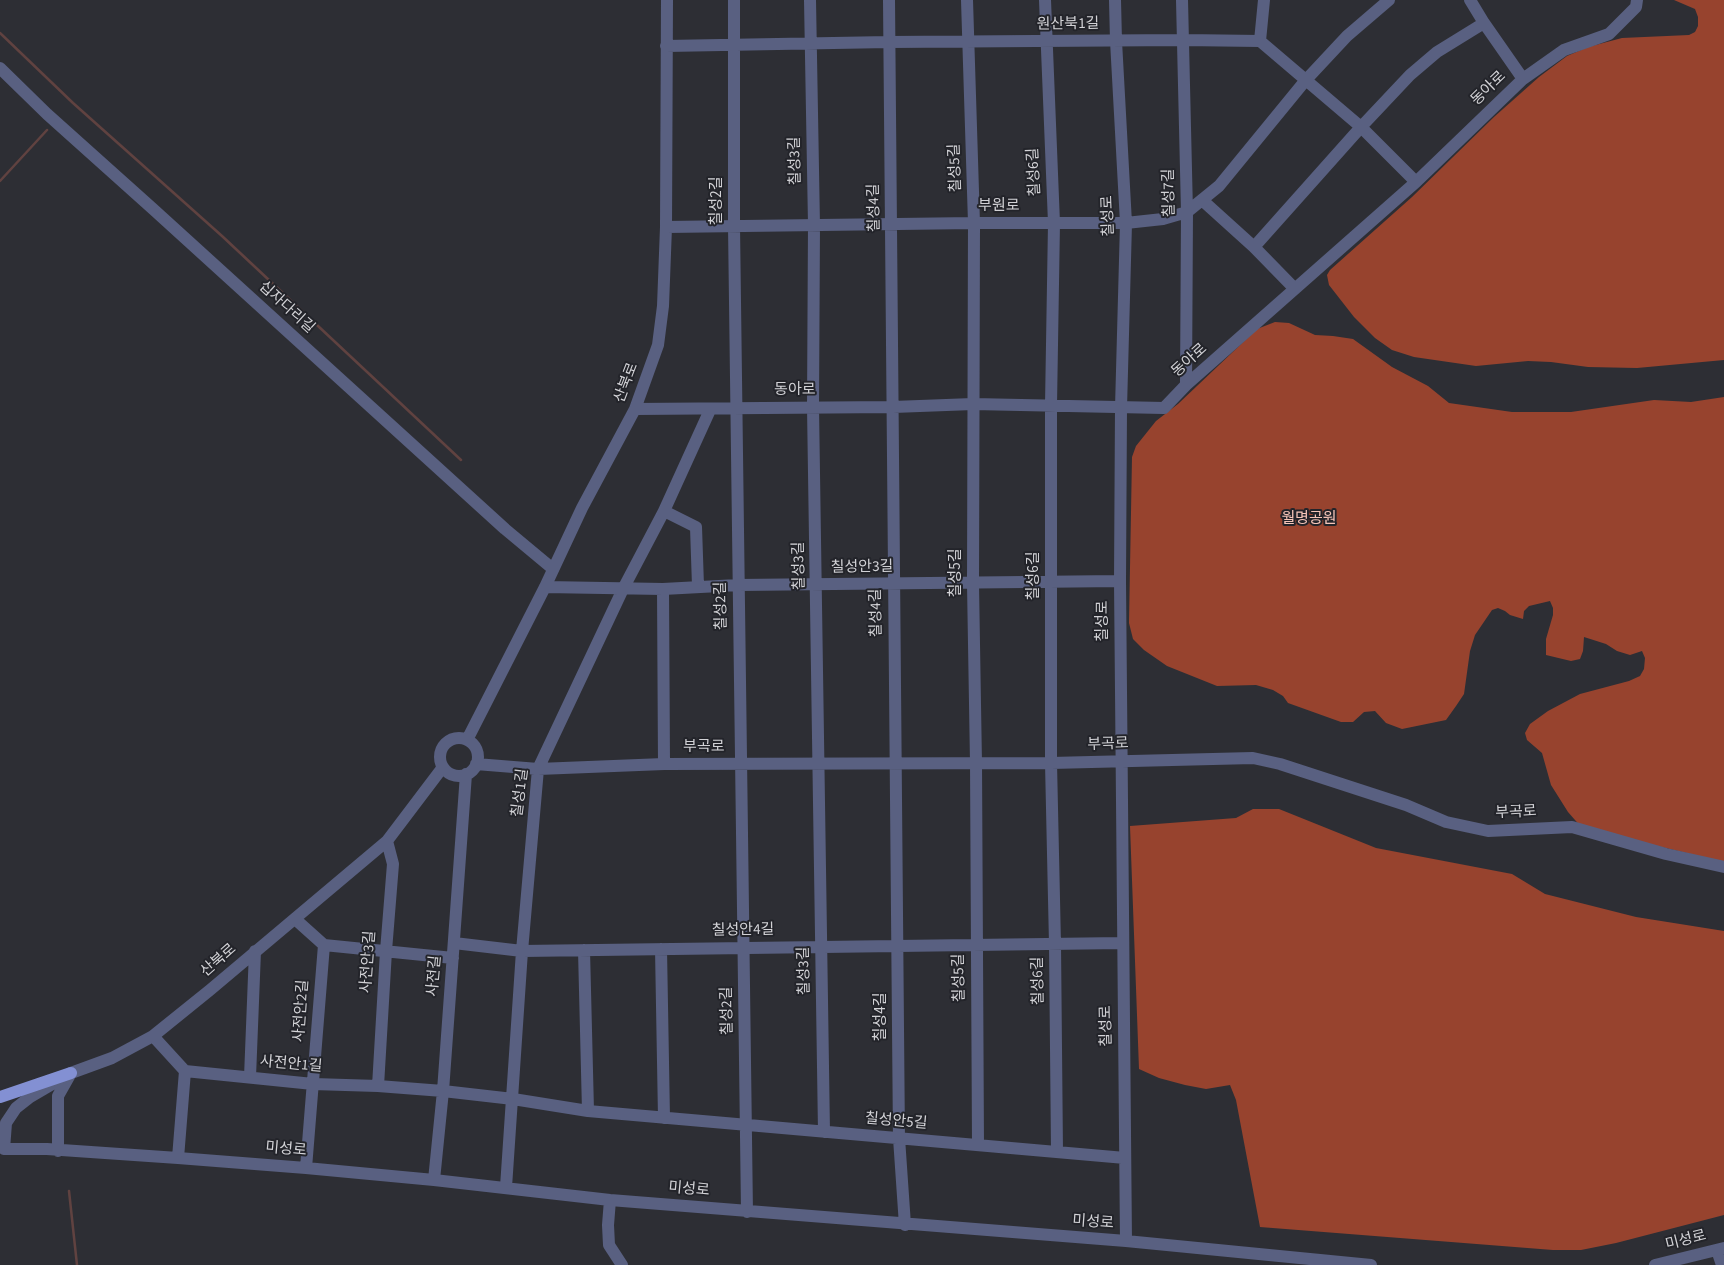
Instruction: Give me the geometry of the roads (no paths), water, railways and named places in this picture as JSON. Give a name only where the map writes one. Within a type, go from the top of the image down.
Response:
[{"type":"main road","points":[[0,1097],[71,1073]]},
{"type":"street","name":"산북로","points":[[467,740],[545,587],[582,508],[635,409],[658,346],[663,306],[666,227],[667,0]]},
{"type":"street","name":"칠성2길","points":[[734,0],[734,226],[747,1212]]},
{"type":"street","name":"칠성3길","points":[[810,0],[814,225],[813,407],[824,1132]]},
{"type":"street","name":"칠성4길","points":[[889,0],[899,1138],[905,1224]]},
{"type":"street","name":"칠성5길","points":[[967,0],[974,223],[973,584],[978,1145]]},
{"type":"street","name":"칠성6길","points":[[1045,0],[1054,223],[1051,405],[1051,763],[1057,1152]]},
{"type":"street","name":"칠성로","points":[[1115,0],[1126,223],[1121,408],[1120,581],[1120,761],[1126,1241]]},
{"type":"street","name":"칠성7길","points":[[1182,0],[1187,212],[1186,385]]},
{"type":"street","points":[[1264,0],[1260,41],[1361,127],[1416,182]]},
{"type":"street","name":"부원로","points":[[666,227],[1126,223],[1163,219],[1187,212],[1219,186],[1305,81],[1347,36],[1389,0]]},
{"type":"street","points":[[1470,0],[1524,79]]},
{"type":"street","name":"동아로","points":[[635,409],[710,410],[973,404],[1164,408],[1186,385],[1416,182],[1524,79],[1564,50],[1609,34],[1636,7],[1637,0]]},
{"type":"street","points":[[1254,247],[1410,75],[1438,52],[1484,23]]},
{"type":"street","name":"원산북1길","points":[[666,46],[734,43],[1260,41]]},
{"type":"street","name":"십자다리길","points":[[0,68],[46,114],[154,209],[552,569]]},
{"type":"street","points":[[1202,200],[1254,247],[1295,289]]},
{"type":"street","name":"칠성1길","points":[[506,1187],[522,950],[538,769],[623,589],[664,511],[710,410]]},
{"type":"street","points":[[664,511],[696,527],[698,586]]},
{"type":"street","name":"칠성안3길","points":[[545,587],[623,589],[738,585],[1120,581]]},
{"type":"street","points":[[663,588],[664,764]]},
{"type":"street","points":[[452,739],[467,740],[474,746],[477,752],[476,764],[466,774],[456,776],[450,774],[440,759],[443,747],[452,739]]},
{"type":"street","name":"부곡로","points":[[476,764],[538,769],[664,764],[1051,763],[1254,758],[1406,805],[1446,822],[1488,831],[1572,827],[1666,854],[1724,866]]},
{"type":"street","name":"산북로","points":[[1,1149],[6,1123],[16,1108],[30,1097],[71,1073],[112,1058],[153,1036],[296,919],[387,841],[443,766]]},
{"type":"street","name":"사전길","points":[[434,1180],[443,1091],[466,774]]},
{"type":"street","name":"사전안3길","points":[[378,1086],[393,864],[387,841]]},
{"type":"street","points":[[296,919],[324,945],[453,958]]},
{"type":"street","name":"칠성안4길","points":[[454,943],[522,950],[584,950],[1122,943]]},
{"type":"street","name":"사전안2길","points":[[306,1168],[324,945]]},
{"type":"street","points":[[661,949],[664,1118]]},
{"type":"street","points":[[584,950],[588,1111]]},
{"type":"street","points":[[250,1078],[255,951]]},
{"type":"street","points":[[153,1036],[184,1071],[178,1158]]},
{"type":"street","name":"사전안1길","points":[[184,1071],[313,1084],[443,1091],[513,1099]]},
{"type":"street","points":[[58,1151],[58,1096],[71,1073]]},
{"type":"street","name":"칠성안5길","points":[[513,1099],[588,1111],[1125,1158]]},
{"type":"street","name":"미성로","points":[[1,1149],[178,1158],[306,1168],[506,1187],[610,1200],[1126,1241],[1371,1265]]},
{"type":"street","points":[[610,1200],[609,1245],[622,1265]]},
{"type":"street","points":[[1720,1249],[1722,1265]]},
{"type":"street","name":"미성로","points":[[1655,1265],[1720,1249]]},
{"type":"waterway","points":[[0,33],[73,103],[222,236],[461,460]]},
{"type":"waterway","points":[[0,181],[47,130]]},
{"type":"waterway","points":[[69,1191],[77,1265]]},
{"type":"park label","name":"월명공원","points":[[1309,520]]}]
